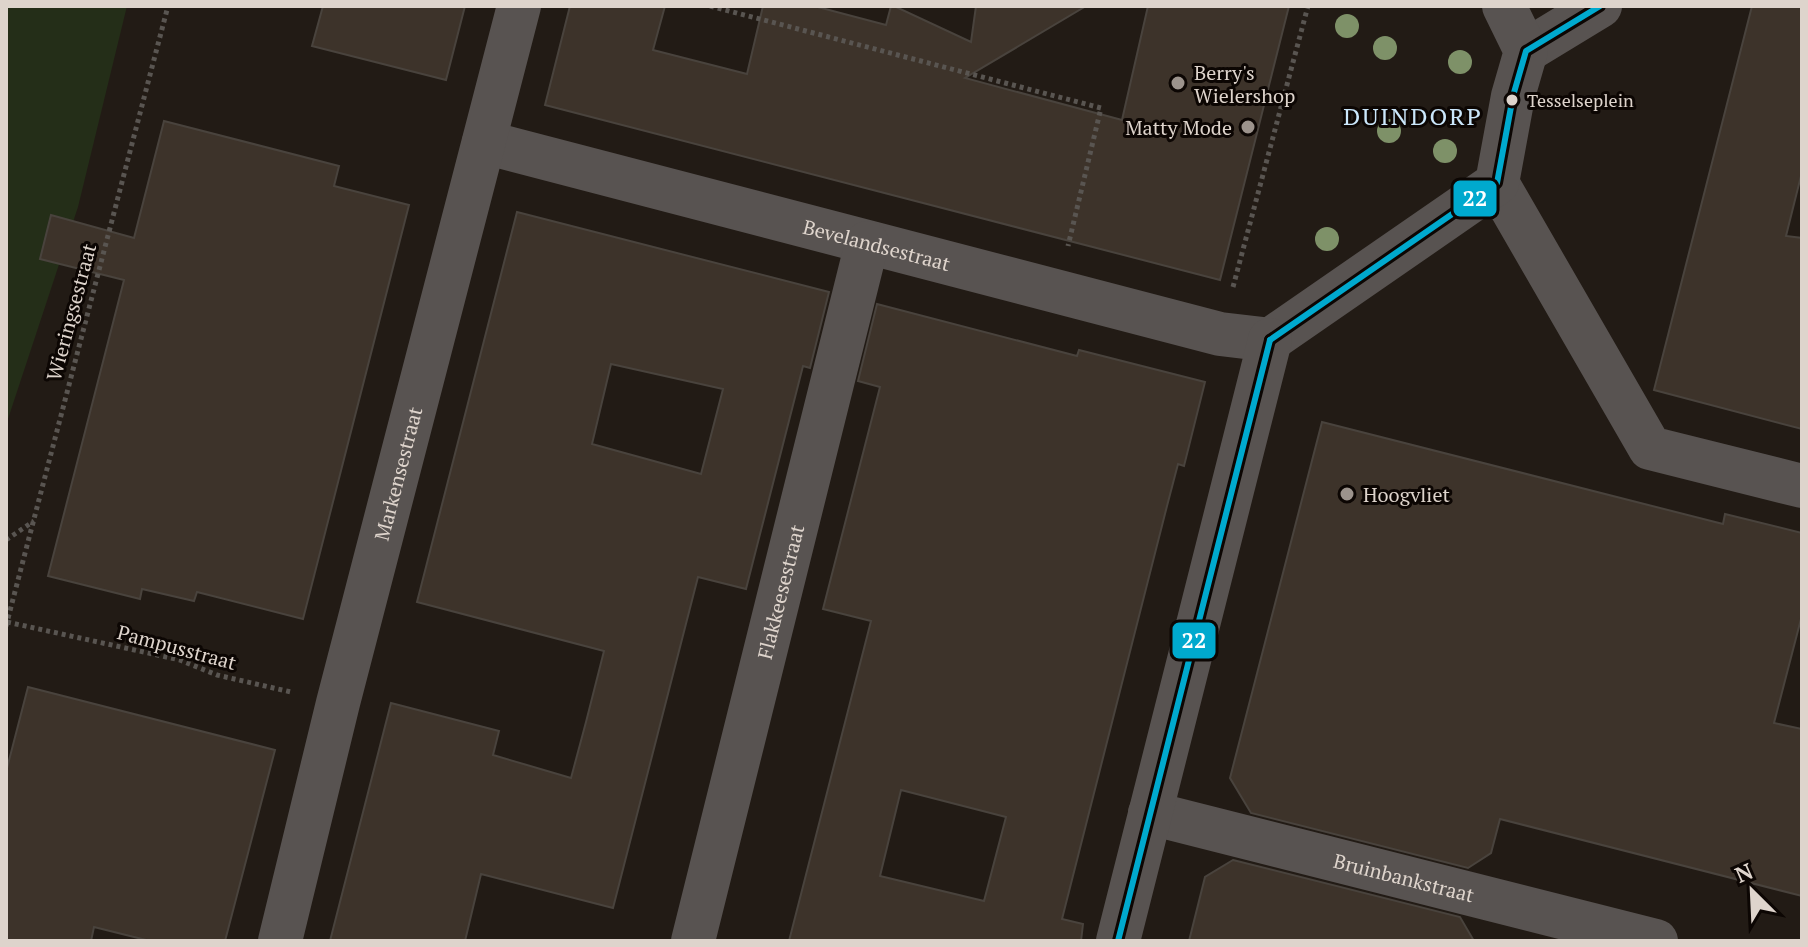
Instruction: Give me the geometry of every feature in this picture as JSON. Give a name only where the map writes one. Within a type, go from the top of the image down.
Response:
[{"type":"street","name":"Markensestraat","points":[[280,941],[338,703],[519,6]]},
{"type":"street","points":[[1504,6],[1526,51],[1513,96],[1497,183],[1650,448],[1802,486]]},
{"type":"street","points":[[1526,51],[1600,6]]},
{"type":"street","name":"Bevelandsestraat","points":[[484,142],[1220,334],[1270,340]]},
{"type":"street","points":[[1118,941],[1270,340],[1497,183]]},
{"type":"street","name":"Flakkeesestraat","points":[[693,941],[867,243]]},
{"type":"street","name":"Bruinbankstraat","points":[[1150,813],[1516,924],[1656,941]]},
{"type":"path","name":"Wieringsestraat","points":[[6,624],[168,6]]},
{"type":"path","points":[[710,6],[1101,108],[1057,292]]},
{"type":"path","points":[[1220,334],[1308,6]]},
{"type":"path","points":[[6,540],[34,521]]},
{"type":"path","name":"Pampusstraat","points":[[6,624],[180,660],[217,675],[338,703]]},
{"type":"green space","points":[[6,6],[127,6],[78,207],[6,425]]},
{"type":"building","points":[[323,6],[465,6],[446,80],[312,46]]},
{"type":"building","points":[[570,6],[665,6],[653,50],[747,74],[763,6],[814,6],[886,25],[891,6],[894,6],[971,42],[976,6],[1086,6],[965,78],[1122,120],[1148,6],[1289,6],[1220,280],[545,105]]},
{"type":"building","points":[[1752,6],[1802,6],[1802,172],[1786,236],[1802,238],[1802,429],[1654,390]]},
{"type":"building","points":[[164,121],[339,166],[334,186],[409,205],[303,619],[197,592],[194,601],[142,589],[140,599],[48,576],[124,280],[40,259],[51,215],[134,238]]},
{"type":"building","points":[[517,212],[829,292],[810,368],[803,366],[746,589],[698,577],[613,908],[481,874],[465,941],[330,941],[391,703],[499,731],[493,755],[571,778],[586,722],[604,651],[417,602]],"holes":[[[611,364],[723,389],[701,474],[592,444]]]},
{"type":"building","points":[[877,304],[1077,356],[1079,350],[1205,382],[1184,466],[1178,464],[1062,919],[1083,924],[1081,941],[789,941],[871,621],[823,609],[880,387],[858,381]],"holes":[[[901,790],[1006,817],[984,901],[880,876]]]},
{"type":"building","points":[[1322,422],[1723,524],[1725,514],[1802,533],[1802,615],[1774,723],[1802,729],[1802,896],[1500,819],[1491,853],[1468,868],[1251,813],[1230,778]]},
{"type":"building","points":[[28,687],[275,750],[225,941],[150,941],[94,927],[91,941],[6,941],[6,772]]},
{"type":"building","points":[[1233,860],[1460,917],[1474,941],[1189,941],[1205,877]]},
{"type":"transit line","name":"22","points":[[1270,340],[1497,183],[1513,96],[1526,51],[1600,6]]},
{"type":"transit line","name":"22","points":[[1118,941],[1270,340]]},
{"type":"place","name":"Berry's Wielershop","points":[[1178,83]]},
{"type":"place","name":"Tesselseplein","points":[[1512,100]]},
{"type":"place","name":"Matty Mode","points":[[1248,127]]},
{"type":"place","name":"Hoogvliet","points":[[1347,494]]},
{"type":"district","name":"DUINDORP","points":[[1413,116]]}]
